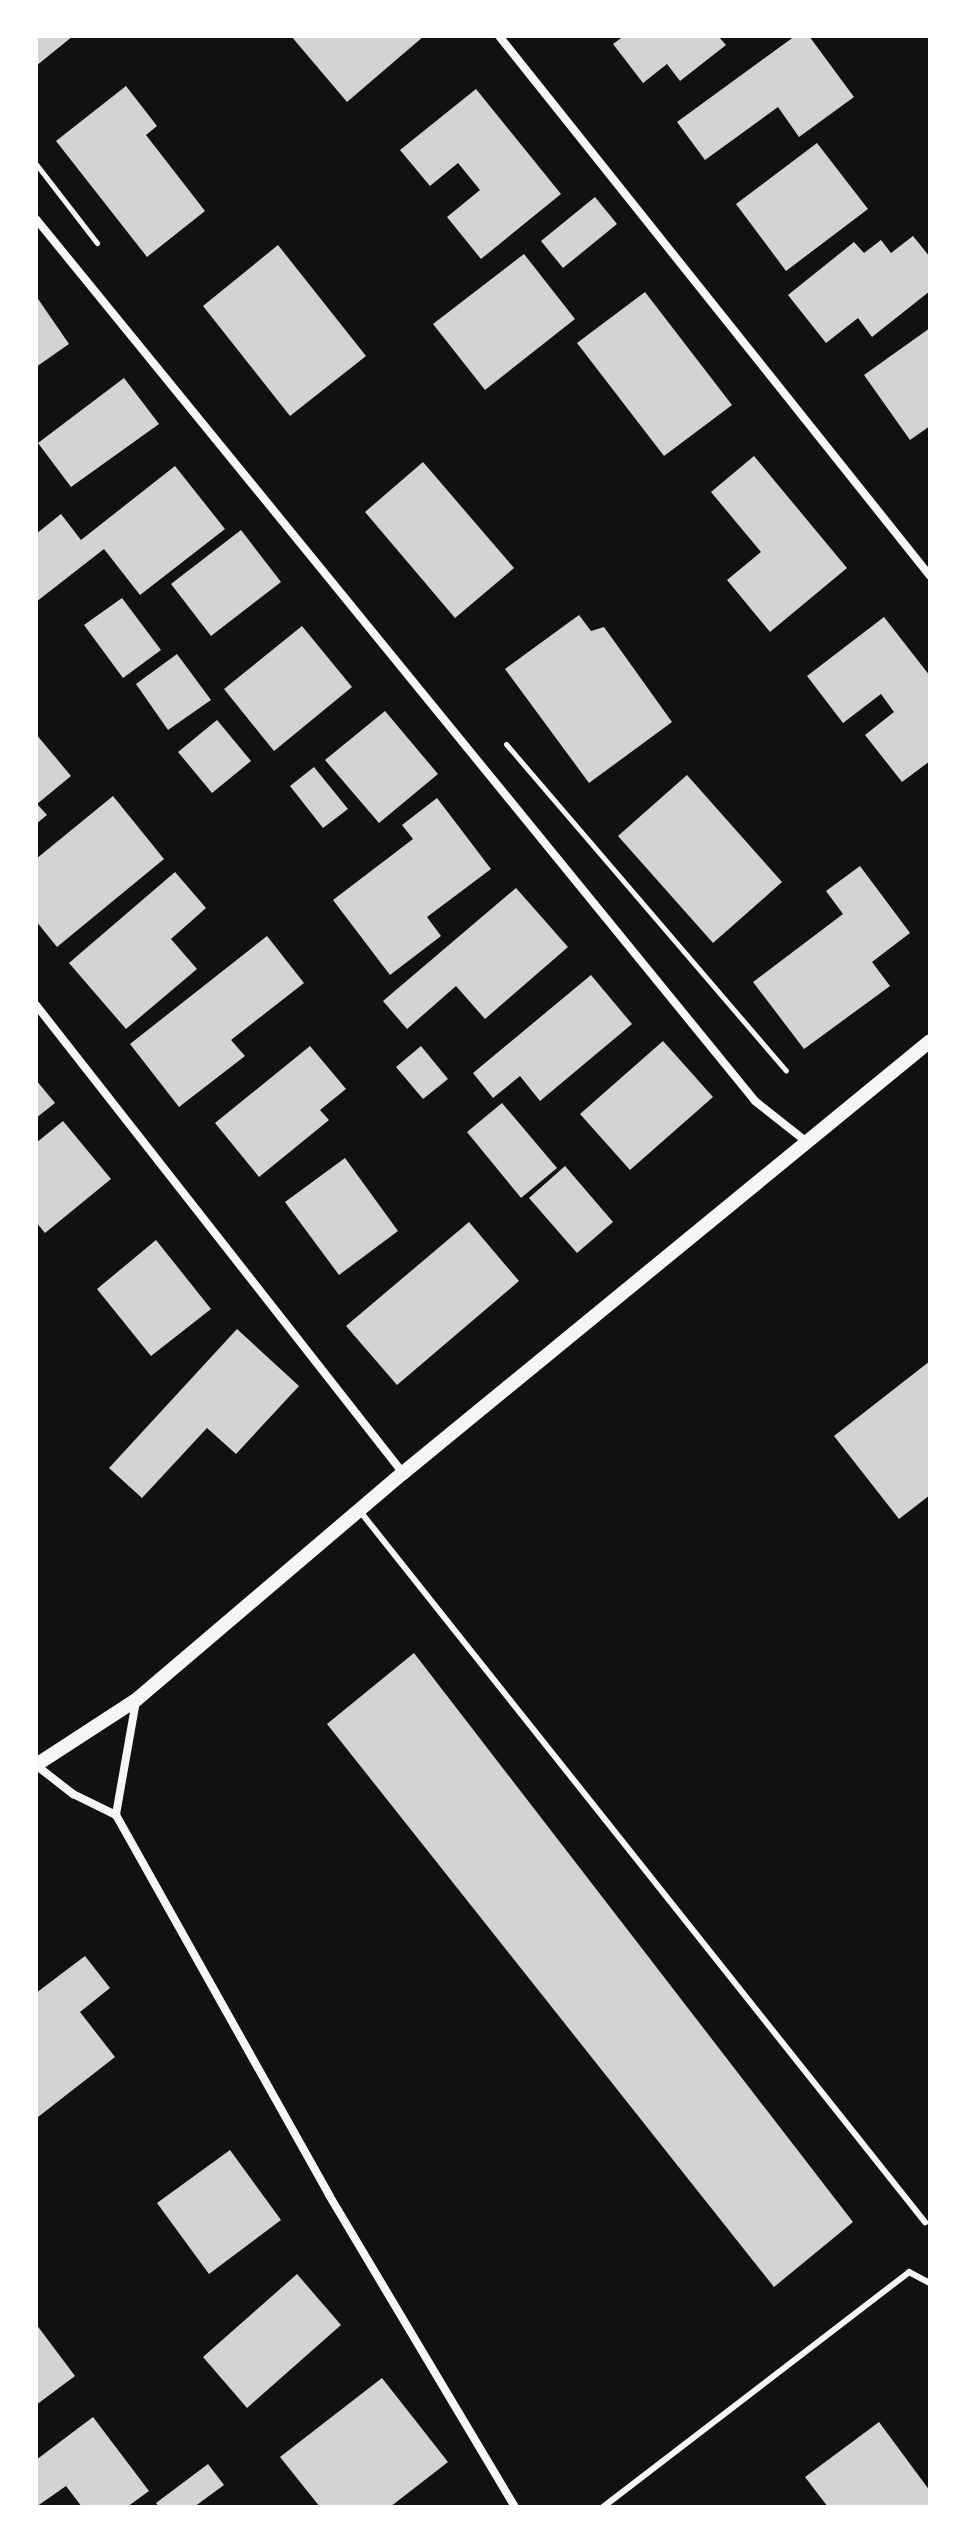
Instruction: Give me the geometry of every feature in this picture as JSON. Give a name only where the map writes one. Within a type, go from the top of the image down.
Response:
[{"type":"street","points":[[499,36],[930,576]]},
{"type":"street","points":[[36,219],[755,1101],[809,1143]]},
{"type":"street","points":[[36,1005],[403,1473]]},
{"type":"street","points":[[515,2507],[329,2195],[116,1815],[73,1794],[37,1766],[136,1700],[403,1473],[930,1041]]},
{"type":"street","points":[[116,1815],[136,1700]]},
{"type":"lane","points":[[359,1510],[925,2222]]},
{"type":"lane","points":[[603,2507],[909,2272],[930,2283]]},
{"type":"path","points":[[36,164],[101,248]]},
{"type":"path","points":[[499,736],[786,1071]]},
{"type":"building","points":[[36,36],[73,36],[36,66]]},
{"type":"building","points":[[291,36],[424,36],[347,102]]},
{"type":"building","points":[[624,36],[718,36],[726,45],[680,81],[667,64],[643,83],[613,44]]},
{"type":"building","points":[[795,36],[809,36],[854,97],[799,137],[778,107],[705,160],[677,122]]},
{"type":"building","points":[[126,86],[157,126],[146,135],[205,211],[147,257],[56,141]]},
{"type":"building","points":[[476,89],[561,194],[481,259],[447,217],[480,190],[458,163],[430,186],[400,150]]},
{"type":"building","points":[[817,143],[868,209],[786,271],[736,204]]},
{"type":"building","points":[[595,197],[617,224],[563,268],[541,241]]},
{"type":"building","points":[[913,236],[930,257],[930,291],[872,337],[858,318],[826,343],[788,295],[854,242],[864,253],[881,240],[891,253]]},
{"type":"building","points":[[278,245],[366,356],[290,416],[203,306]]},
{"type":"building","points":[[524,254],[575,319],[485,390],[433,324]]},
{"type":"building","points":[[645,292],[732,405],[664,456],[577,343]]},
{"type":"building","points":[[36,296],[69,344],[36,367]]},
{"type":"building","points":[[930,328],[930,426],[910,440],[864,375]]},
{"type":"building","points":[[124,378],[159,424],[71,487],[38,443]]},
{"type":"building","points":[[754,456],[847,568],[770,632],[727,580],[761,552],[711,492]]},
{"type":"building","points":[[423,462],[514,568],[455,618],[365,512]]},
{"type":"building","points":[[175,466],[225,529],[140,595],[104,549],[36,602],[36,534],[61,514],[81,540]]},
{"type":"building","points":[[241,530],[281,582],[211,636],[171,584]]},
{"type":"building","points":[[122,598],[161,650],[123,678],[84,625]]},
{"type":"building","points":[[579,615],[591,631],[604,627],[672,722],[589,783],[505,669]]},
{"type":"building","points":[[884,617],[930,676],[930,761],[902,782],[865,735],[894,712],[881,694],[843,723],[807,676]]},
{"type":"building","points":[[302,626],[352,687],[274,751],[224,689]]},
{"type":"building","points":[[177,654],[211,700],[168,730],[136,684]]},
{"type":"building","points":[[385,711],[438,774],[379,823],[325,760]]},
{"type":"building","points":[[217,720],[251,761],[212,793],[178,752]]},
{"type":"building","points":[[36,734],[71,776],[37,804],[47,815],[36,824]]},
{"type":"building","points":[[314,767],[348,809],[323,828],[290,786]]},
{"type":"building","points":[[687,775],[782,882],[713,943],[618,836]]},
{"type":"building","points":[[113,796],[164,859],[57,947],[36,921],[36,859]]},
{"type":"building","points":[[437,798],[491,869],[427,917],[441,936],[390,975],[333,900],[413,839],[402,825]]},
{"type":"building","points":[[860,866],[910,933],[872,962],[890,986],[804,1049],[753,982],[843,914],[826,891]]},
{"type":"building","points":[[175,872],[206,908],[171,939],[197,969],[126,1029],[69,963]]},
{"type":"building","points":[[516,888],[568,947],[485,1019],[456,986],[407,1029],[383,1001]]},
{"type":"building","points":[[267,936],[304,983],[231,1040],[245,1056],[179,1107],[130,1044]]},
{"type":"building","points":[[591,975],[632,1024],[540,1101],[520,1076],[493,1098],[473,1073]]},
{"type":"building","points":[[663,1041],[713,1097],[630,1170],[580,1114]]},
{"type":"building","points":[[310,1046],[346,1089],[320,1110],[329,1120],[259,1177],[215,1123]]},
{"type":"building","points":[[421,1046],[448,1079],[423,1099],[396,1067]]},
{"type":"building","points":[[36,1080],[55,1103],[36,1118]]},
{"type":"building","points":[[502,1103],[557,1168],[521,1198],[467,1132]]},
{"type":"building","points":[[63,1121],[111,1179],[45,1233],[36,1222],[36,1143]]},
{"type":"building","points":[[345,1158],[398,1231],[339,1275],[285,1202]]},
{"type":"building","points":[[565,1166],[613,1222],[577,1253],[529,1198]]},
{"type":"building","points":[[469,1222],[519,1281],[397,1385],[346,1326]]},
{"type":"building","points":[[156,1240],[211,1309],[151,1356],[97,1289]]},
{"type":"building","points":[[237,1329],[299,1386],[236,1454],[207,1428],[142,1498],[109,1468]]},
{"type":"building","points":[[930,1361],[930,1495],[899,1519],[834,1436]]},
{"type":"building","points":[[414,1653],[853,2222],[774,2287],[327,1724]]},
{"type":"building","points":[[85,1956],[110,1988],[80,2012],[115,2057],[38,2117],[36,1993]]},
{"type":"building","points":[[230,2150],[281,2220],[209,2274],[157,2203]]},
{"type":"building","points":[[297,2274],[341,2325],[247,2408],[203,2357]]},
{"type":"building","points":[[36,2324],[75,2376],[36,2405]]},
{"type":"building","points":[[382,2378],[448,2462],[390,2507],[320,2507],[280,2457]]},
{"type":"building","points":[[93,2417],[149,2491],[127,2507],[82,2507],[66,2486],[36,2507],[36,2460]]},
{"type":"building","points":[[879,2422],[930,2491],[930,2507],[828,2507],[805,2477]]},
{"type":"building","points":[[208,2464],[224,2485],[194,2507],[159,2507],[156,2503]]}]
